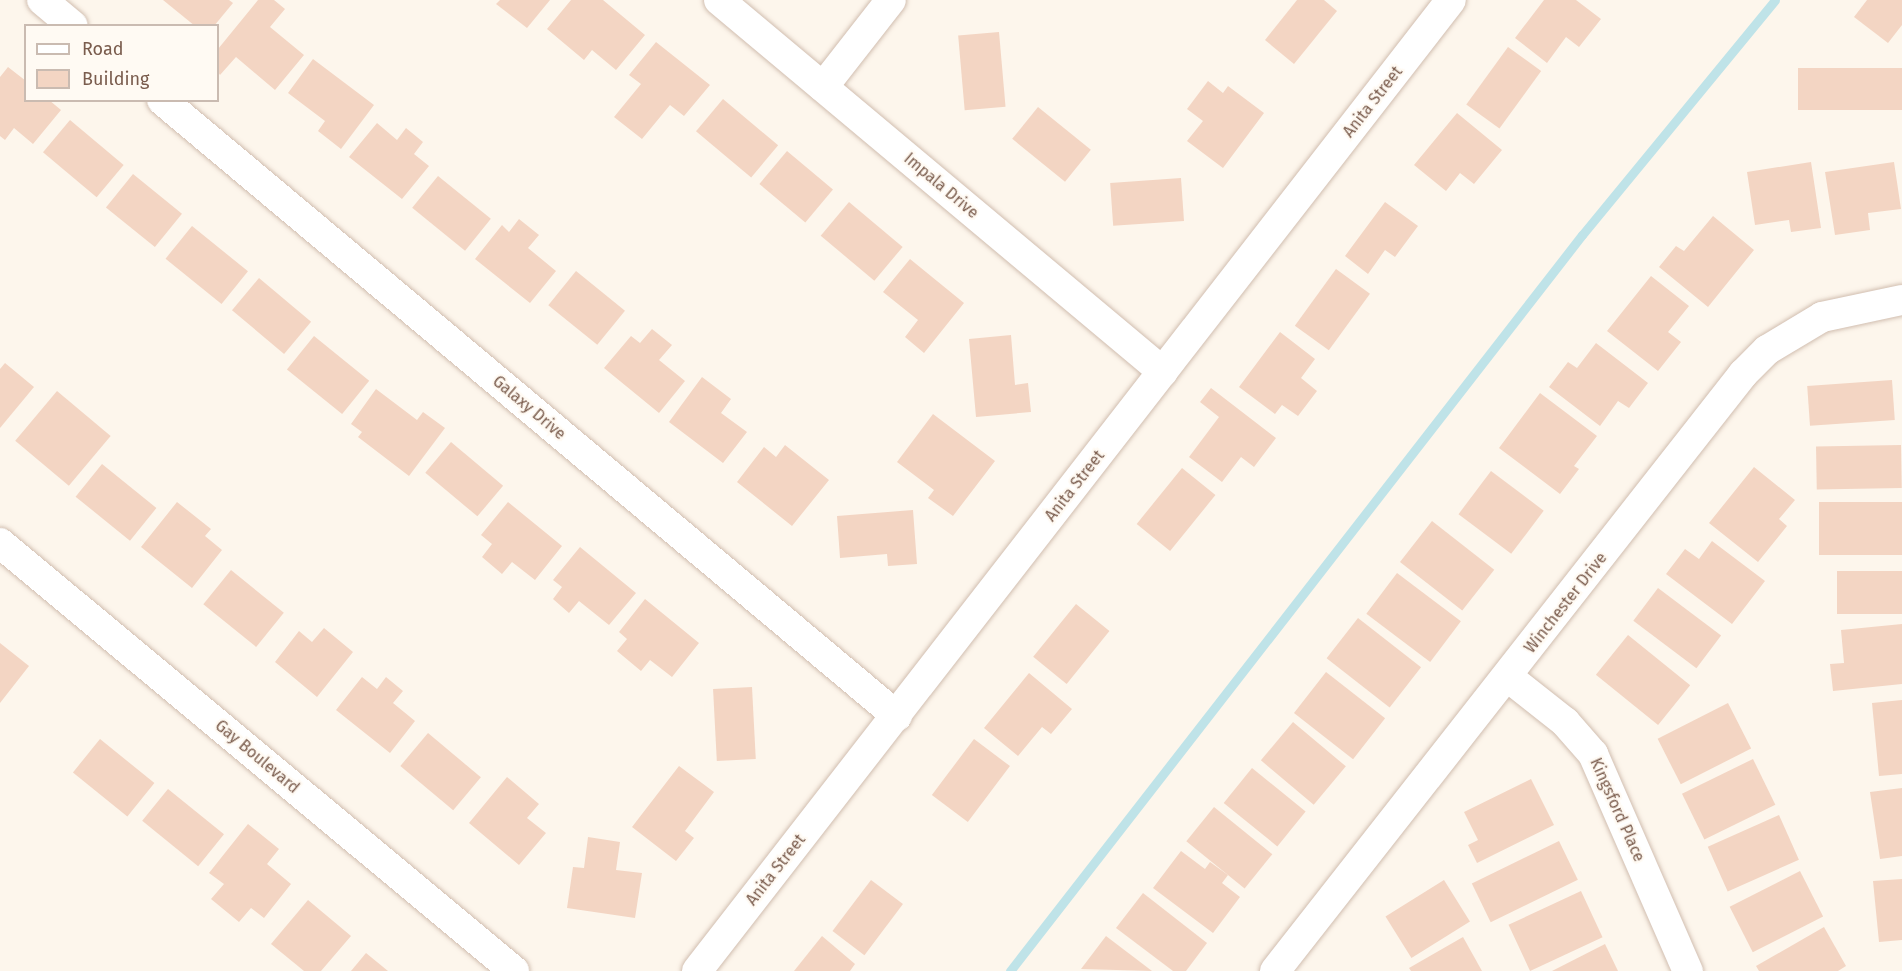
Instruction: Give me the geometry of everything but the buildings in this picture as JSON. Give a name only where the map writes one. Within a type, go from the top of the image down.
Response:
[{"type":"street","points":[[42,0],[71,24]]},
{"type":"street","name":"Impala Drive","points":[[719,0],[1163,372]]},
{"type":"street","points":[[823,87],[891,0]]},
{"type":"street","name":"Anita Street","points":[[697,971],[1451,0]]},
{"type":"street","name":"Galaxy Drive","points":[[164,102],[897,716]]},
{"type":"street","name":"Winchester Drive","points":[[1275,971],[1508,677],[1743,374],[1767,350],[1822,317],[1902,300]]},
{"type":"street","name":"Gay Boulevard","points":[[0,543],[514,971]]},
{"type":"street","name":"Kingsford Place","points":[[1508,677],[1565,722],[1593,754],[1688,971]]},
{"type":"waterway","points":[[1010,971],[1582,235],[1775,0]]}]
